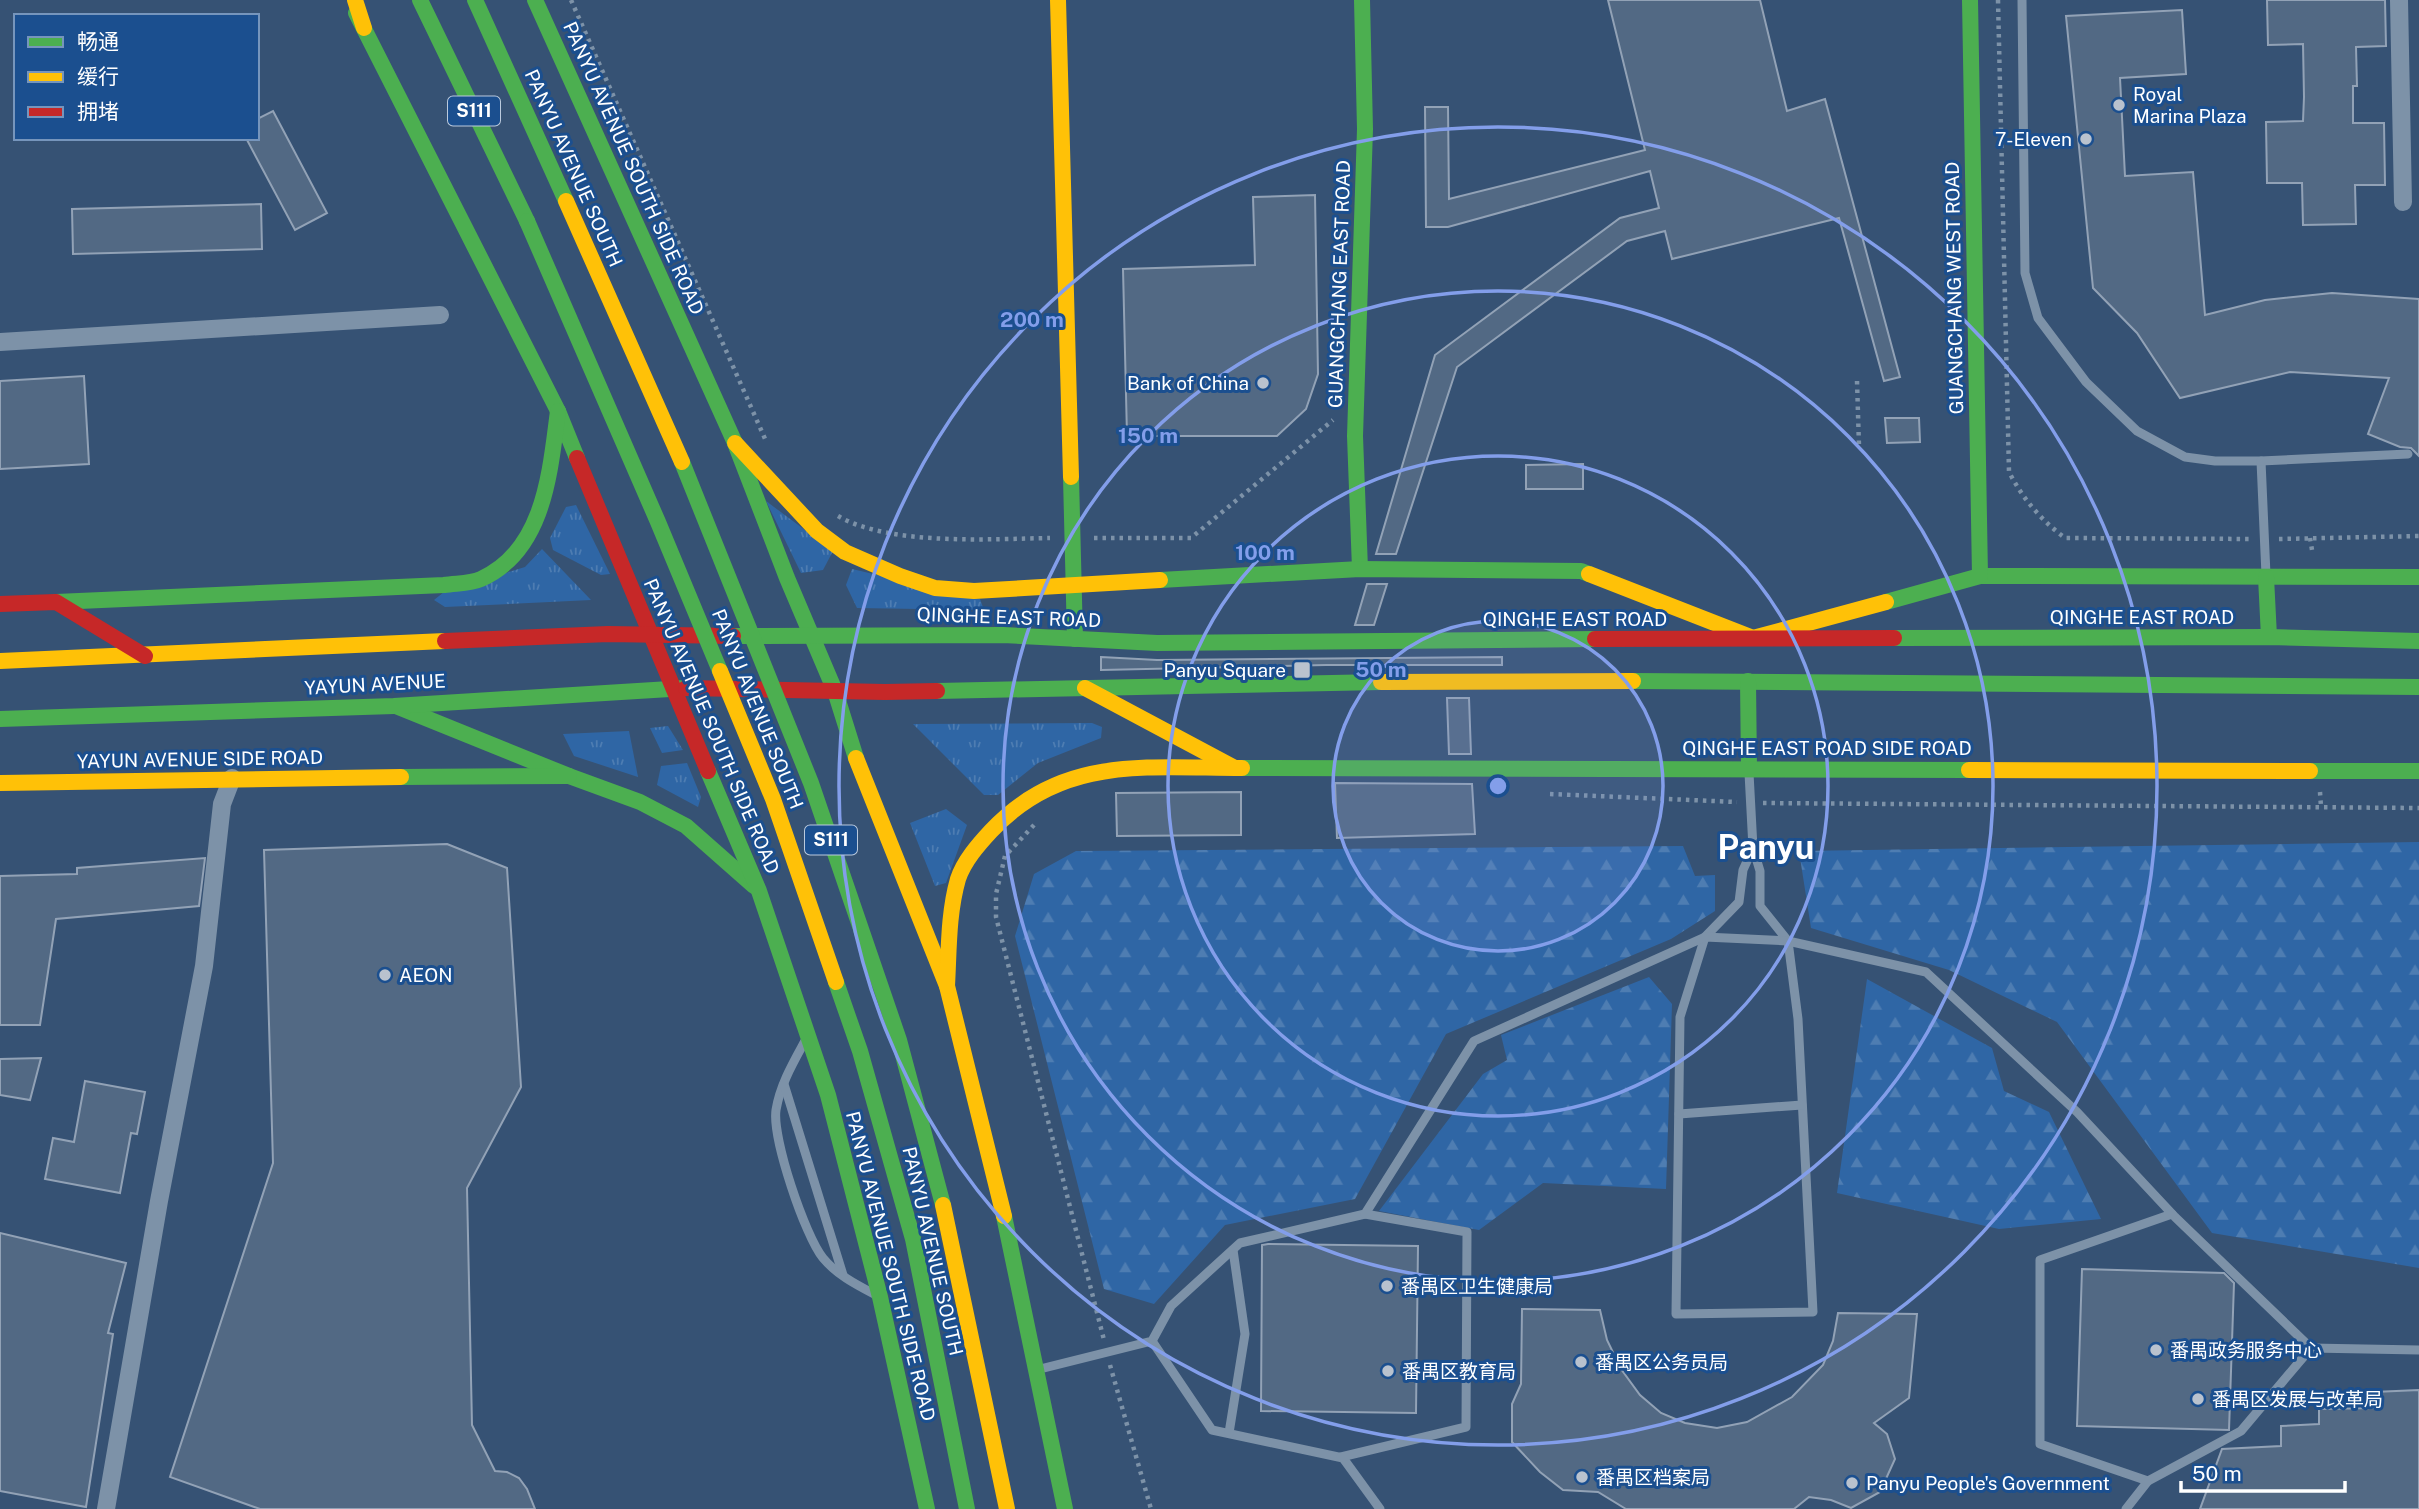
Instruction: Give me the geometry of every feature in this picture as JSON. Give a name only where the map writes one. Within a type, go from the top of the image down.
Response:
[{"type":"main road","name":"PANYU AVENUE SOUTH SIDE ROAD","points":[[349,0],[558,411],[759,891],[828,1095],[880,1297],[927,1509]]},
{"type":"main road","points":[[355,0],[364,28]]},
{"type":"main road","name":"PANYU AVENUE SOUTH","points":[[421,0],[527,221],[658,522],[773,799],[860,1051],[913,1239],[967,1509]]},
{"type":"main road","name":"PANYU AVENUE SOUTH","points":[[475,0],[697,496],[811,783],[899,1040],[951,1236],[1007,1509]]},
{"type":"main road","name":"PANYU AVENUE SOUTH SIDE ROAD","points":[[535,0],[735,443],[835,691],[854,752],[947,986],[1002,1209],[1065,1509]]},
{"type":"main road","points":[[1058,0],[1075,639]]},
{"type":"main road","name":"GUANGCHANG EAST ROAD","points":[[1360,569],[1355,436],[1365,129],[1362,0]]},
{"type":"main road","name":"GUANGCHANG WEST ROAD","points":[[1970,0],[1980,576]]},
{"type":"main road","points":[[0,604],[444,585],[480,579],[504,563],[530,536],[547,492],[558,411]]},
{"type":"main road","points":[[735,443],[817,531],[845,552],[935,588],[974,591],[1360,569],[1581,571],[1753,638],[1980,576],[2419,577]]},
{"type":"main road","points":[[2266,576],[2269,638]]},
{"type":"main road","points":[[56,602],[145,656]]},
{"type":"main road","name":"YAYUN AVENUE","points":[[0,661],[608,634],[731,636]]},
{"type":"main road","name":"QINGHE EAST ROAD","points":[[731,636],[1003,635],[1170,643],[1753,638],[2269,638],[2419,641]]},
{"type":"main road","points":[[835,691],[1326,682],[1748,681],[2417,688]]},
{"type":"main road","points":[[1748,681],[1749,769]]},
{"type":"main road","points":[[1082,687],[1235,768]]},
{"type":"main road","name":"YAYUN AVENUE","points":[[0,719],[394,706],[673,688],[835,691]]},
{"type":"main road","points":[[394,706],[640,802],[686,827],[759,891]]},
{"type":"main road","name":"QINGHE EAST ROAD SIDE ROAD","points":[[947,986],[951,909],[959,877],[975,849],[1019,803],[1053,784],[1101,770],[1235,768],[2419,771]]},
{"type":"main road","name":"YAYUN AVENUE SIDE ROAD","points":[[0,783],[232,778],[569,776]]},
{"type":"street","points":[[2399,0],[2403,202]]},
{"type":"street","points":[[0,342],[440,315]]},
{"type":"street","points":[[106,1509],[157,1214],[204,966],[222,804],[232,778]]},
{"type":"lane","points":[[2021,0],[2025,273],[2038,318],[2085,383],[2137,431],[2185,457],[2215,461],[2261,461],[2408,454]]},
{"type":"lane","points":[[2261,461],[2266,576]]},
{"type":"lane","points":[[1705,937],[1680,1017],[1676,1314],[1813,1312],[1798,1019],[1788,941],[1760,906],[1760,871],[1753,848],[1749,769]]},
{"type":"lane","points":[[1365,1214],[1474,1041],[1705,937],[1740,902],[1743,870],[1753,848]]},
{"type":"lane","points":[[1705,937],[1788,941],[1926,972],[2077,1112],[2172,1214],[2311,1348],[2419,1350]]},
{"type":"lane","points":[[808,1035],[783,1082],[776,1111],[776,1130],[807,1233],[823,1258],[844,1276],[880,1297]]},
{"type":"lane","points":[[783,1082],[844,1276]]},
{"type":"lane","points":[[1679,1114],[1802,1105]]},
{"type":"lane","points":[[1036,1370],[1153,1340],[1171,1306],[1240,1243],[1365,1214],[1467,1232],[1465,1427],[1341,1457],[1212,1430],[1153,1340]]},
{"type":"lane","points":[[2148,1481],[2040,1444],[2040,1260],[2172,1214]]},
{"type":"lane","points":[[1229,1433],[1245,1334],[1233,1250]]},
{"type":"lane","points":[[2126,1509],[2148,1481],[2241,1431],[2311,1348]]},
{"type":"lane","points":[[1341,1457],[1380,1509]]},
{"type":"path","points":[[571,0],[767,444]]},
{"type":"path","points":[[1857,381],[1859,446]]},
{"type":"path","points":[[833,512],[853,524],[940,539],[1191,538],[1335,418]]},
{"type":"path","points":[[2310,538],[2312,550]]},
{"type":"path","points":[[2320,793],[2320,807]]},
{"type":"path","points":[[1542,794],[1750,802],[2419,808]]},
{"type":"path","points":[[1042,816],[1005,856],[996,894],[996,917],[1107,1352],[1151,1509]]},
{"type":"green space","points":[[766,501],[833,551],[823,570],[801,573]]},
{"type":"green space","points":[[576,505],[610,574],[601,575],[553,550],[550,538],[566,507]]},
{"type":"green space","points":[[542,549],[591,600],[445,607],[434,600],[444,592],[525,567]]},
{"type":"green space","points":[[852,569],[980,599],[984,610],[857,608],[846,585]]},
{"type":"green space","points":[[1092,723],[1102,727],[1101,738],[1038,763],[998,795],[984,795],[913,724]]},
{"type":"green space","points":[[668,726],[683,750],[662,753],[650,728]]},
{"type":"green space","points":[[629,731],[638,777],[574,756],[563,734]]},
{"type":"green space","points":[[687,763],[701,797],[698,807],[657,785],[661,766]]},
{"type":"green space","points":[[946,809],[967,825],[946,883],[935,886],[910,823]]},
{"type":"green space","points":[[2419,842],[2419,1268],[2212,1233],[2057,1022],[1949,970],[1811,928],[1799,851]]},
{"type":"green space","points":[[1683,846],[1695,876],[1715,875],[1715,911],[1671,939],[1446,1034],[1355,1199],[1225,1225],[1154,1304],[1104,1289],[1015,936],[1034,874],[1076,851]]},
{"type":"green space","points":[[1649,977],[1672,1004],[1666,1189],[1543,1183],[1479,1230],[1379,1211],[1483,1074],[1507,1060],[1501,1035]]},
{"type":"green space","points":[[1867,979],[1992,1048],[2004,1091],[2049,1112],[2101,1219],[1999,1229],[1837,1193]]},
{"type":"building","points":[[1608,0],[1760,0],[1787,111],[1825,99],[1900,377],[1884,381],[1839,218],[1672,259],[1665,231],[1627,241],[1457,367],[1396,554],[1376,554],[1435,355],[1620,218],[1659,208],[1650,171],[1448,227],[1426,227],[1425,107],[1448,107],[1449,199],[1645,150]]},
{"type":"building","points":[[2267,0],[2385,0],[2386,46],[2356,47],[2357,86],[2353,86],[2353,123],[2384,123],[2385,185],[2355,185],[2356,224],[2303,225],[2302,183],[2267,183],[2266,122],[2303,121],[2304,97],[2303,44],[2268,45]]},
{"type":"building","points":[[2182,10],[2186,74],[2120,78],[2125,176],[2193,172],[2205,315],[2265,300],[2332,293],[2419,299],[2419,456],[2411,448],[2400,447],[2368,434],[2389,378],[2290,372],[2180,398],[2137,333],[2093,288],[2066,16]]},
{"type":"building","points":[[273,111],[327,213],[295,230],[247,140],[259,140],[259,118]]},
{"type":"building","points":[[1315,195],[1318,374],[1306,409],[1277,436],[1127,436],[1123,269],[1255,265],[1253,197]]},
{"type":"building","points":[[261,204],[262,249],[73,254],[72,209]]},
{"type":"building","points":[[84,376],[89,464],[0,469],[0,381]]},
{"type":"building","points":[[1885,418],[1919,418],[1920,442],[1887,443]]},
{"type":"building","points":[[1583,464],[1583,489],[1526,489],[1526,465]]},
{"type":"building","points":[[1367,584],[1387,584],[1374,625],[1355,625]]},
{"type":"building","points":[[1101,657],[1157,660],[1502,657],[1502,665],[1326,665],[1101,670]]},
{"type":"building","points":[[1447,698],[1469,698],[1471,754],[1449,754]]},
{"type":"building","points":[[1335,783],[1472,784],[1475,834],[1337,838]]},
{"type":"building","points":[[1241,792],[1241,835],[1117,836],[1116,793]]},
{"type":"building","points":[[447,844],[507,868],[521,1087],[467,1188],[472,1425],[495,1471],[507,1472],[519,1478],[535,1509],[260,1509],[170,1477],[273,1163],[264,850]]},
{"type":"building","points":[[205,858],[199,906],[56,919],[40,1025],[0,1025],[0,876],[77,874],[77,868]]},
{"type":"building","points":[[41,1058],[30,1100],[0,1095],[0,1059]]},
{"type":"building","points":[[85,1081],[145,1092],[137,1134],[131,1133],[120,1193],[45,1179],[53,1138],[74,1142]]},
{"type":"building","points":[[0,1233],[126,1263],[108,1333],[113,1334],[86,1507],[0,1491]]},
{"type":"building","points":[[1262,1245],[1418,1246],[1416,1413],[1261,1411]]},
{"type":"building","name":"番禺政务服务中心","points":[[2082,1269],[2224,1273],[2234,1283],[2229,1430],[2077,1426]]},
{"type":"building","points":[[1522,1309],[1600,1310],[1607,1340],[1621,1369],[1640,1395],[1661,1413],[1685,1423],[1717,1428],[1747,1422],[1792,1397],[1823,1365],[1833,1341],[1838,1313],[1917,1314],[1909,1398],[1874,1423],[1887,1434],[1895,1459],[1880,1492],[1851,1508],[1831,1500],[1809,1497],[1794,1509],[1626,1509],[1598,1492],[1563,1490],[1540,1472],[1512,1442],[1512,1404],[1521,1384]]},
{"type":"building","points":[[2419,1390],[2419,1509],[2200,1509],[2222,1449],[2281,1446],[2281,1426],[2319,1424],[2319,1409],[2375,1408],[2374,1392]]},
{"type":"traffic: fast","points":[[420,0],[527,221]]},
{"type":"traffic: fast","points":[[475,0],[566,201]]},
{"type":"traffic: fast","points":[[535,0],[735,443],[787,578],[835,691],[856,758]]},
{"type":"traffic: fast","points":[[1360,569],[1355,436],[1365,129],[1362,0]]},
{"type":"traffic: fast","points":[[1886,602],[1980,576],[1970,0]]},
{"type":"traffic: fast","points":[[356,13],[558,411],[577,458]]},
{"type":"traffic: fast","points":[[527,221],[720,671]]},
{"type":"traffic: fast","points":[[56,602],[444,585],[481,579],[502,566],[519,549],[531,529],[547,483],[558,411]]},
{"type":"traffic: fast","points":[[682,462],[811,783],[899,1040],[943,1205]]},
{"type":"traffic: fast","points":[[1071,477],[1075,639]]},
{"type":"traffic: fast","points":[[1160,580],[1360,569],[1581,571],[1589,574]]},
{"type":"traffic: fast","points":[[1980,576],[2419,577]]},
{"type":"traffic: fast","points":[[2266,577],[2269,637]]},
{"type":"traffic: fast","points":[[733,636],[1003,635],[1157,643],[1595,639]]},
{"type":"traffic: fast","points":[[1894,638],[2269,637],[2419,641]]},
{"type":"traffic: fast","points":[[1633,681],[2419,687]]},
{"type":"traffic: fast","points":[[1748,681],[1749,769]]},
{"type":"traffic: fast","points":[[937,691],[1381,682]]},
{"type":"traffic: fast","points":[[0,719],[394,706],[686,688]]},
{"type":"traffic: fast","points":[[396,706],[640,802],[686,826],[754,886]]},
{"type":"traffic: fast","points":[[1242,768],[1969,770]]},
{"type":"traffic: fast","points":[[708,771],[759,891],[828,1095],[880,1297],[927,1509]]},
{"type":"traffic: fast","points":[[2310,771],[2419,771]]},
{"type":"traffic: fast","points":[[401,777],[569,776]]},
{"type":"traffic: fast","points":[[836,982],[860,1051],[913,1239],[967,1509]]},
{"type":"traffic: fast","points":[[1004,1216],[1065,1509]]},
{"type":"traffic: slow","points":[[355,0],[364,28]]},
{"type":"traffic: slow","points":[[1058,0],[1071,477]]},
{"type":"traffic: slow","points":[[566,201],[682,462]]},
{"type":"traffic: slow","points":[[735,443],[817,531],[845,552],[935,588],[974,591],[1160,580]]},
{"type":"traffic: slow","points":[[1589,574],[1753,638],[1886,602]]},
{"type":"traffic: slow","points":[[0,661],[445,641]]},
{"type":"traffic: slow","points":[[720,671],[773,799],[836,982]]},
{"type":"traffic: slow","points":[[1381,682],[1633,681]]},
{"type":"traffic: slow","points":[[1085,688],[1235,768]]},
{"type":"traffic: slow","points":[[856,758],[947,986],[1004,1216]]},
{"type":"traffic: slow","points":[[947,986],[951,919],[958,879],[981,842],[1018,806],[1047,789],[1107,771],[1173,767],[1242,768]]},
{"type":"traffic: slow","points":[[1969,770],[2310,771]]},
{"type":"traffic: slow","points":[[0,783],[401,777]]},
{"type":"traffic: slow","points":[[943,1205],[1007,1509]]},
{"type":"traffic: jam","points":[[577,458],[708,771]]},
{"type":"traffic: jam","points":[[0,604],[56,602],[145,656]]},
{"type":"traffic: jam","points":[[445,641],[608,634],[733,636]]},
{"type":"traffic: jam","points":[[1595,639],[1894,638]]},
{"type":"traffic: jam","points":[[686,688],[937,691]]},
{"type":"place","name":"Royal Marina Plaza","points":[[2119,105]]},
{"type":"place","name":"7-Eleven","points":[[2086,139]]},
{"type":"place","name":"Bank of China","points":[[1263,383]]},
{"type":"place","name":"Panyu Square","points":[[1302,670]]},
{"type":"place","name":"AEON","points":[[385,975]]},
{"type":"place","name":"番禺区卫生健康局","points":[[1387,1286]]},
{"type":"place","name":"番禺政务服务中心","points":[[2156,1350]]},
{"type":"place","name":"番禺区公务员局","points":[[1581,1362]]},
{"type":"place","name":"番禺区教育局","points":[[1388,1371]]},
{"type":"place","name":"番禺区发展与改革局","points":[[2198,1399]]},
{"type":"place","name":"番禺区档案局","points":[[1582,1477]]},
{"type":"place","name":"Panyu People's Government","points":[[1852,1483]]},
{"type":"district","name":"Panyu","points":[[1766,847]]}]
